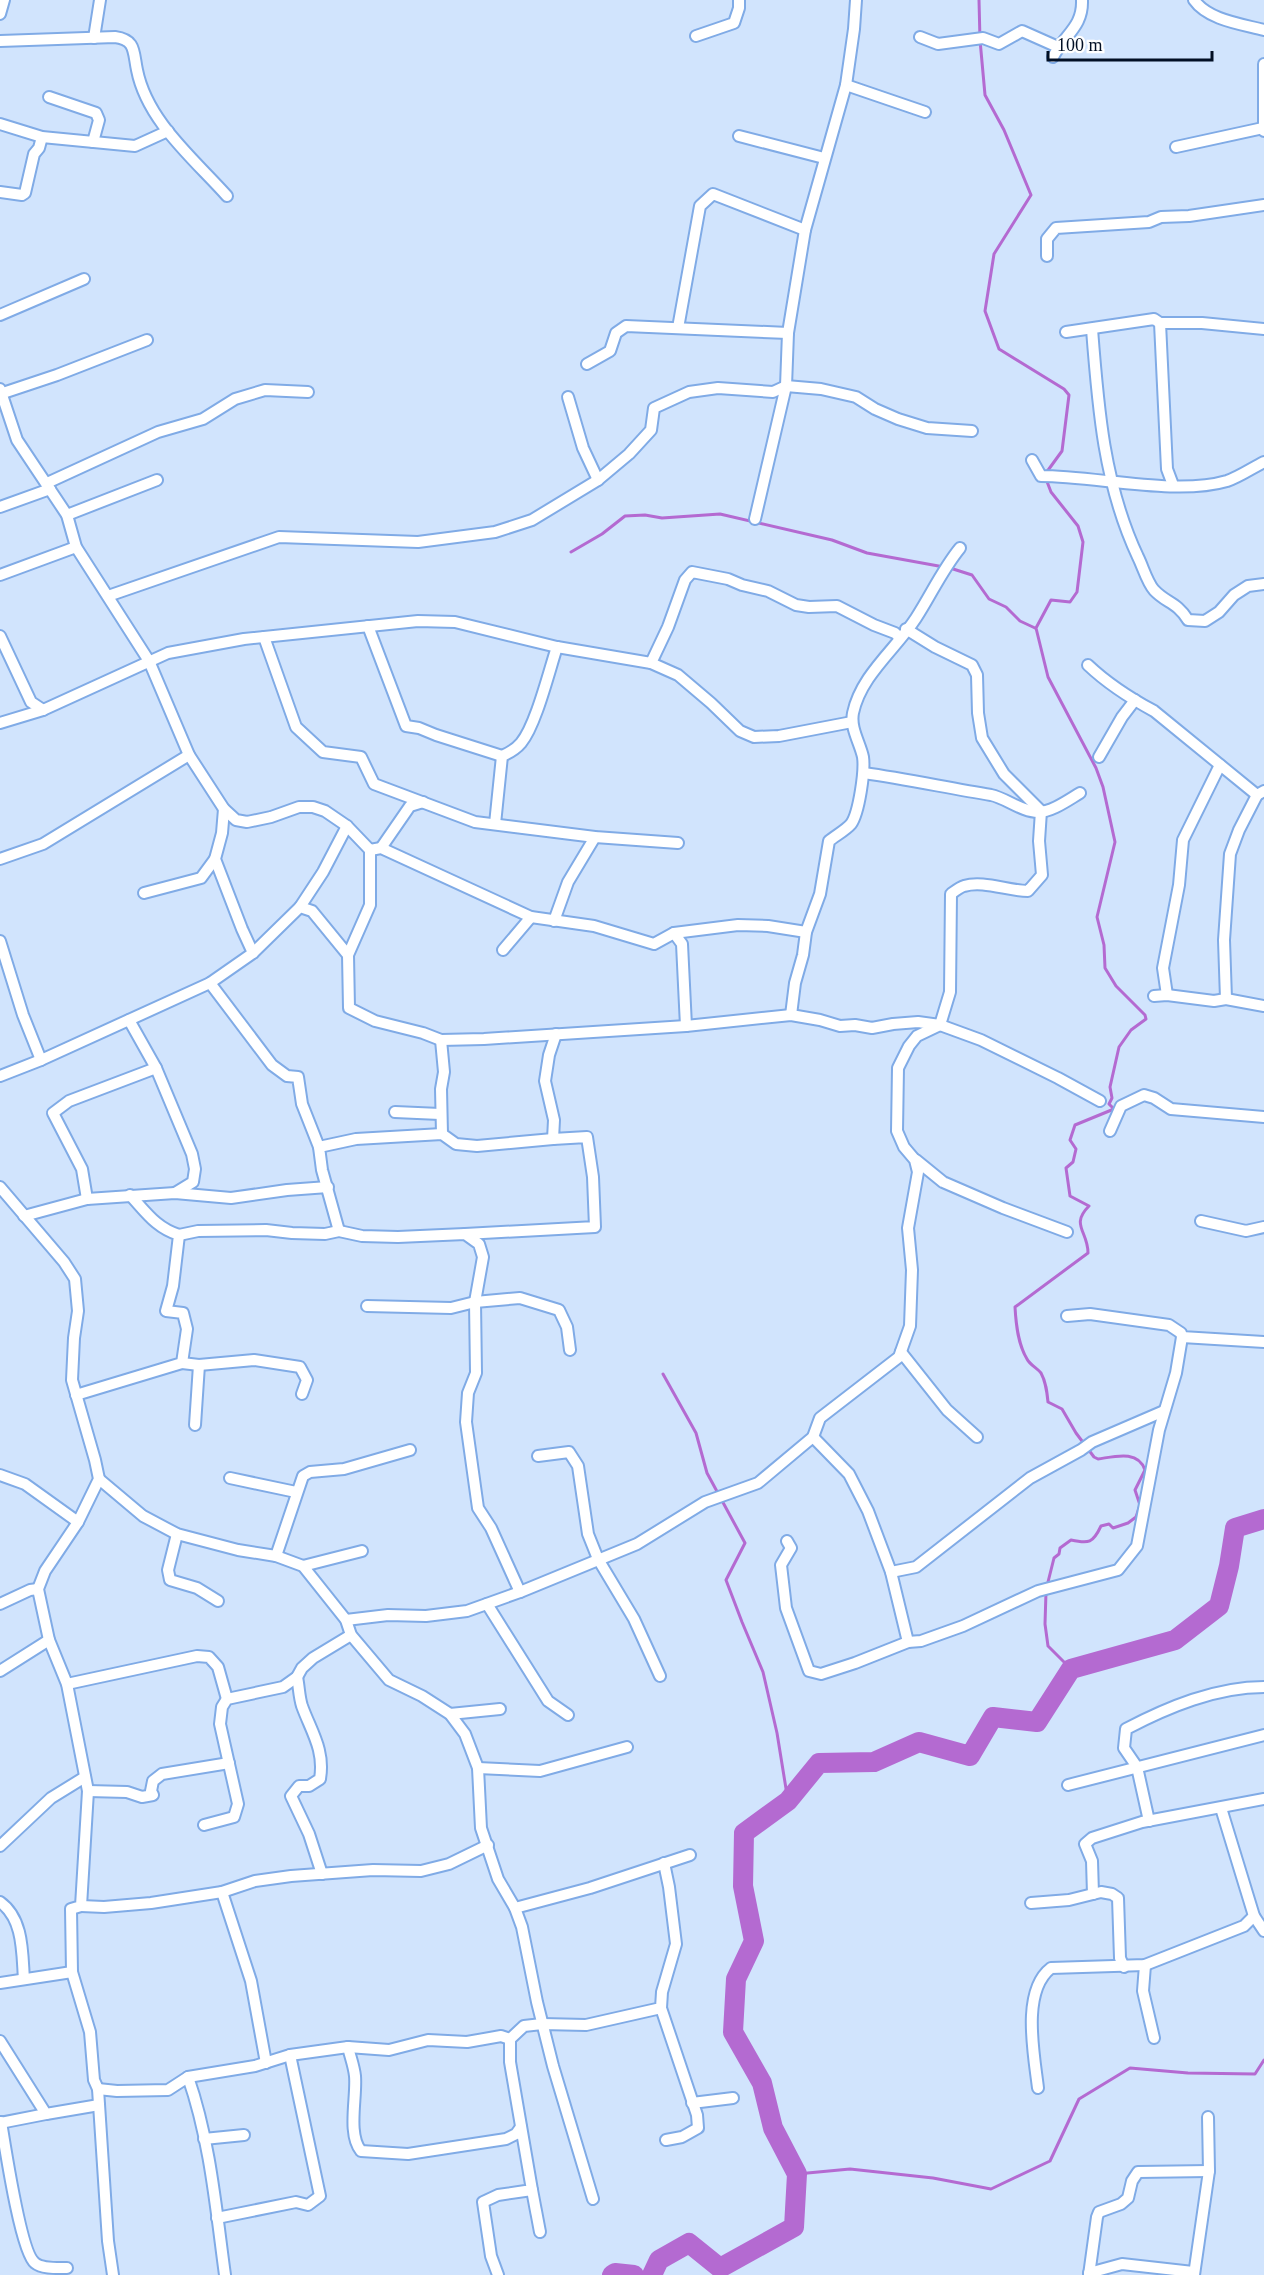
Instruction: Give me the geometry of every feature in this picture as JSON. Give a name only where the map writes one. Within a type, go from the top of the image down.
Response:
[{"type":"street","points":[[0,14],[4,0]]},
{"type":"street","points":[[94,38],[100,0]]},
{"type":"street","points":[[696,36],[734,23],[739,0]]},
{"type":"street","points":[[755,519],[786,386],[788,333],[805,230],[846,85],[856,0]]},
{"type":"street","points":[[920,37],[938,44],[979,39],[999,44],[1022,31],[1056,52],[1080,21],[1083,12],[1082,0]]},
{"type":"street","points":[[1194,0],[1200,9],[1264,30]]},
{"type":"street","points":[[0,41],[115,37],[126,39],[132,44],[140,87],[151,109],[227,196]]},
{"type":"street","points":[[1176,147],[1264,129],[1264,64]]},
{"type":"street","points":[[846,85],[925,112]]},
{"type":"street","points":[[49,98],[96,113],[99,120],[93,142]]},
{"type":"street","points":[[0,124],[42,137],[135,146],[168,131]]},
{"type":"street","points":[[739,136],[824,158]]},
{"type":"street","points":[[0,192],[22,195],[25,193],[34,154],[39,148],[42,137]]},
{"type":"street","points":[[678,328],[700,206],[713,194],[805,230]]},
{"type":"street","points":[[1047,256],[1047,238],[1056,228],[1149,222],[1161,216],[1189,216],[1264,205]]},
{"type":"street","points":[[0,315],[84,279]]},
{"type":"street","points":[[1066,332],[1154,320],[1160,323],[1202,323],[1264,329]]},
{"type":"street","points":[[1160,323],[1167,469],[1173,485]]},
{"type":"street","points":[[587,364],[610,351],[616,333],[626,326],[788,333]]},
{"type":"street","points":[[1092,329],[1099,413],[1110,480],[1129,537],[1154,590],[1181,609],[1188,620],[1205,621],[1219,612],[1234,595],[1248,586],[1264,584]]},
{"type":"street","points":[[147,340],[57,375],[1,392],[16,440],[67,515],[76,547],[149,661],[189,755],[224,809],[236,820],[247,822],[271,817],[299,807],[313,807],[325,811],[376,849],[531,917],[594,926],[654,944],[674,933],[738,925],[768,926],[806,932]]},
{"type":"street","points":[[108,596],[279,537],[418,542],[495,532],[532,520],[598,480],[629,454],[651,430],[654,408],[689,392],[718,388],[772,392],[786,386],[820,388],[856,396],[890,415],[927,428],[972,431]]},
{"type":"street","points":[[0,507],[159,432],[203,418],[235,399],[265,390],[308,392]]},
{"type":"street","points":[[568,397],[583,448],[598,480]]},
{"type":"street","points":[[1032,460],[1041,476],[1173,485],[1209,484],[1228,480],[1264,462]]},
{"type":"street","points":[[67,515],[157,480]]},
{"type":"street","points":[[0,574],[76,547]]},
{"type":"street","points":[[791,1016],[795,983],[804,955],[806,932],[820,894],[829,841],[851,824],[859,799],[864,773],[852,722],[853,712],[870,675],[915,619],[944,569],[960,548]]},
{"type":"street","points":[[651,663],[668,627],[685,580],[692,572],[728,579],[768,591],[796,605],[837,606],[873,625],[895,633],[903,633],[972,665],[977,675],[978,713],[982,738],[1004,774],[1041,811],[1039,841],[1042,875],[1028,891],[964,886],[951,894],[950,992],[940,1025],[917,1036],[898,1068],[897,1131],[904,1147],[915,1160],[943,1182],[1067,1232]]},
{"type":"street","points":[[0,723],[43,710],[168,653],[264,637],[418,621],[455,622],[557,647],[651,663],[678,675],[740,730],[754,737],[779,736],[852,722]]},
{"type":"street","points":[[368,626],[406,726],[419,728],[501,756],[521,744],[531,727],[557,647]]},
{"type":"street","points":[[0,636],[32,702],[43,710]]},
{"type":"street","points":[[264,637],[296,727],[323,752],[361,757],[374,784],[476,822],[595,837],[678,843]]},
{"type":"street","points":[[1088,665],[1110,685],[1154,711],[1220,765],[1260,793],[1239,830],[1230,854],[1224,940],[1226,999]]},
{"type":"street","points":[[1099,757],[1122,717],[1135,700]]},
{"type":"street","points":[[0,860],[44,844],[189,755]]},
{"type":"street","points":[[495,824],[501,756]]},
{"type":"street","points":[[1167,995],[1163,968],[1179,885],[1183,840],[1220,765]]},
{"type":"street","points":[[864,773],[948,787],[979,795],[992,795],[1028,810],[1041,811],[1080,793]]},
{"type":"street","points":[[424,802],[410,806],[376,849],[370,905],[348,955],[349,1008],[375,1021],[441,1040],[686,1026],[791,1016],[840,1026],[855,1025],[872,1028],[893,1023],[918,1022],[940,1025],[981,1040],[1100,1101]]},
{"type":"street","points":[[144,893],[201,878],[215,858],[222,833],[224,809]]},
{"type":"street","points":[[0,1076],[41,1060],[210,983],[253,953],[300,907],[323,872],[347,826]]},
{"type":"street","points":[[554,921],[568,882],[595,837]]},
{"type":"street","points":[[215,858],[253,953]]},
{"type":"street","points":[[300,907],[312,911],[348,955]]},
{"type":"street","points":[[503,950],[531,917]]},
{"type":"street","points":[[674,933],[682,944],[686,1026]]},
{"type":"street","points":[[0,941],[23,1015],[41,1060]]},
{"type":"street","points":[[210,983],[272,1065],[287,1076],[298,1077],[302,1104],[319,1147],[339,1231]]},
{"type":"street","points":[[1154,996],[1226,999],[1264,1006]]},
{"type":"street","points":[[129,1020],[156,1068],[192,1154],[195,1169],[193,1182],[175,1193]]},
{"type":"street","points":[[554,1139],[554,1120],[545,1081],[555,1034]]},
{"type":"street","points":[[441,1040],[444,1072],[440,1114],[442,1134]]},
{"type":"street","points":[[87,1199],[82,1169],[53,1113],[69,1101],[156,1068]]},
{"type":"street","points":[[1110,1131],[1121,1106],[1144,1095],[1154,1098],[1171,1109],[1264,1117]]},
{"type":"street","points":[[395,1112],[440,1114]]},
{"type":"street","points":[[130,1195],[154,1223],[168,1232],[179,1235],[198,1231],[266,1230],[325,1234],[339,1231],[362,1236],[398,1237],[595,1227],[594,1177],[587,1137],[477,1146],[456,1144],[442,1134],[356,1139],[319,1147]]},
{"type":"street","points":[[346,1620],[388,1615],[426,1616],[467,1611],[637,1544],[705,1502],[758,1483],[813,1437],[820,1418],[899,1357],[910,1326],[912,1270],[908,1228],[918,1172],[915,1160]]},
{"type":"street","points":[[0,1187],[64,1262],[75,1279],[78,1311],[72,1380],[99,1479],[78,1522],[45,1571],[38,1589],[49,1640],[68,1684],[88,1791],[81,1906]]},
{"type":"street","points":[[24,1216],[87,1199],[175,1193],[231,1198],[328,1187]]},
{"type":"street","points":[[1201,1221],[1246,1231],[1264,1227]]},
{"type":"street","points":[[465,1234],[479,1244],[483,1257],[475,1302],[476,1373],[468,1393],[466,1422],[478,1508],[491,1528],[520,1592]]},
{"type":"street","points":[[179,1235],[166,1311],[183,1313],[187,1329],[182,1363]]},
{"type":"street","points":[[367,1306],[451,1308],[475,1302],[520,1298],[559,1310],[567,1327],[570,1350]]},
{"type":"street","points":[[787,1540],[791,1548],[781,1565],[786,1608],[809,1671],[820,1674],[908,1642],[921,1641],[963,1626],[1038,1591],[1118,1570],[1137,1546],[1158,1430],[1176,1373],[1182,1337],[1181,1333],[1169,1325],[1089,1314],[1067,1316]]},
{"type":"street","points":[[1182,1337],[1264,1342]]},
{"type":"street","points":[[901,1352],[947,1410],[977,1437]]},
{"type":"street","points":[[76,1395],[182,1363],[199,1365],[254,1360],[300,1367],[307,1380],[302,1394]]},
{"type":"street","points":[[195,1425],[199,1365]]},
{"type":"street","points":[[891,1572],[916,1567],[1030,1478],[1082,1450],[1092,1442],[1164,1411]]},
{"type":"street","points":[[813,1437],[849,1474],[868,1511],[891,1572],[908,1642]]},
{"type":"street","points":[[276,1556],[303,1476],[344,1469],[410,1450]]},
{"type":"street","points":[[538,1456],[569,1452],[578,1466],[588,1534],[598,1559],[634,1619],[660,1676]]},
{"type":"street","points":[[0,1474],[25,1484],[78,1522]]},
{"type":"street","points":[[230,1478],[296,1492]]},
{"type":"street","points":[[99,1479],[143,1516],[177,1534],[238,1550],[276,1556],[303,1566],[346,1620],[351,1635],[389,1680],[422,1696],[450,1714],[465,1734],[478,1768],[481,1828],[498,1879],[522,1927],[542,2024],[593,2199]]},
{"type":"street","points":[[177,1534],[168,1570],[170,1580],[197,1588],[218,1601]]},
{"type":"street","points":[[303,1566],[362,1551]]},
{"type":"street","points":[[0,1604],[30,1590],[38,1589]]},
{"type":"street","points":[[487,1604],[548,1701],[568,1715]]},
{"type":"street","points":[[204,1825],[234,1817],[238,1804],[220,1724],[222,1707],[227,1699],[284,1687],[297,1677],[302,1668],[313,1658],[351,1635]]},
{"type":"street","points":[[0,1671],[49,1640]]},
{"type":"street","points":[[68,1684],[197,1656],[209,1657],[218,1666],[227,1699]]},
{"type":"street","points":[[297,1677],[301,1704],[319,1746],[322,1767],[320,1779],[309,1786],[299,1786],[291,1796],[309,1834],[322,1874]]},
{"type":"street","points":[[1149,1821],[1137,1767],[1124,1748],[1126,1730],[1188,1700],[1247,1687],[1264,1687]]},
{"type":"street","points":[[450,1714],[500,1709]]},
{"type":"street","points":[[1068,1785],[1264,1735]]},
{"type":"street","points":[[478,1768],[540,1771],[627,1747]]},
{"type":"street","points":[[88,1791],[127,1792],[142,1797],[153,1795],[151,1791],[153,1781],[162,1774],[229,1763]]},
{"type":"street","points":[[0,1846],[51,1798],[85,1777]]},
{"type":"street","points":[[1093,1894],[1092,1861],[1085,1844],[1092,1838],[1149,1821],[1264,1799]]},
{"type":"street","points":[[1221,1808],[1254,1916],[1264,1930]]},
{"type":"street","points":[[113,2275],[108,2241],[98,2089],[94,2080],[90,2032],[72,1972],[71,1910],[81,1906],[104,1907],[151,1903],[222,1892],[255,1881],[373,1870],[421,1871],[449,1864],[488,1845]]},
{"type":"street","points":[[514,1908],[590,1888],[690,1855]]},
{"type":"street","points":[[664,1863],[675,1944],[662,1992],[661,2008],[697,2115],[698,2128],[682,2137],[666,2140]]},
{"type":"street","points":[[222,1892],[251,1981],[266,2063]]},
{"type":"street","points":[[1031,1903],[1069,1900],[1101,1892],[1118,1898],[1120,1958],[1124,1967]]},
{"type":"street","points":[[0,1902],[8,1908],[21,1938],[24,1980]]},
{"type":"street","points":[[1038,2088],[1033,2039],[1033,2002],[1038,1983],[1044,1974],[1052,1968],[1145,1965],[1244,1926],[1254,1916]]},
{"type":"street","points":[[1145,1965],[1143,1991],[1154,2038]]},
{"type":"street","points":[[0,1983],[72,1972]]},
{"type":"street","points":[[540,2232],[510,2062],[510,2038],[524,2026],[586,2025],[661,2008]]},
{"type":"street","points":[[98,2089],[168,2090],[188,2077],[266,2063],[290,2055],[348,2048],[389,2050],[428,2040],[467,2042],[501,2036],[510,2038]]},
{"type":"street","points":[[0,2041],[46,2114]]},
{"type":"street","points":[[348,2048],[355,2075],[354,2119],[357,2146],[361,2151],[408,2154],[506,2139],[516,2134],[521,2127]]},
{"type":"street","points":[[217,2218],[296,2202],[308,2205],[320,2196],[290,2055]]},
{"type":"street","points":[[188,2077],[204,2139],[225,2275]]},
{"type":"street","points":[[692,2103],[733,2098]]},
{"type":"street","points":[[67,2268],[37,2265],[29,2258],[0,2122],[99,2105]]},
{"type":"street","points":[[1208,2117],[1209,2171],[1193,2273],[1122,2264],[1089,2274],[1096,2217],[1099,2212],[1121,2204],[1128,2198],[1132,2181],[1138,2172],[1209,2171]]},
{"type":"street","points":[[204,2139],[244,2135]]},
{"type":"street","points":[[498,2275],[491,2256],[483,2202],[498,2195],[531,2190]]},
{"type":"waterway","points":[[979,0],[985,95],[1004,130],[1031,195],[994,254],[985,311],[999,349],[1064,389],[1069,395],[1062,451],[1046,473]]},
{"type":"waterway","points":[[1046,479],[1051,492],[1078,526],[1083,542],[1077,592],[1070,602],[1051,600],[1036,628],[1048,677],[1096,768],[1103,787],[1115,842],[1097,917],[1104,945],[1105,968],[1116,986],[1145,1015],[1146,1019],[1131,1030],[1119,1047],[1110,1087],[1112,1098],[1109,1104],[1114,1109],[1075,1125],[1070,1140],[1076,1149],[1073,1162],[1066,1168],[1070,1196],[1089,1206],[1080,1223],[1088,1253],[1015,1307],[1021,1347],[1028,1361],[1043,1376],[1048,1402],[1062,1409],[1094,1457],[1098,1459],[1131,1457],[1142,1463],[1145,1470],[1135,1490],[1140,1505],[1136,1517],[1128,1523],[1113,1528],[1109,1524],[1101,1526],[1090,1541],[1071,1540],[1060,1548],[1059,1554],[1054,1558],[1047,1586]]},
{"type":"waterway","points":[[571,552],[602,534],[625,516],[645,515],[662,518],[720,514],[832,540],[867,553],[944,567]]},
{"type":"waterway","points":[[950,568],[972,575],[989,599],[1006,607],[1020,621],[1035,628]]},
{"type":"waterway","points":[[663,1374],[696,1433],[707,1473],[745,1543],[726,1580],[763,1672],[777,1733],[788,1801]]},
{"type":"waterway","points":[[652,2275],[659,2260],[689,2243],[720,2268],[794,2227],[797,2174],[773,2128],[762,2083],[733,2032],[736,1979],[754,1941],[743,1886],[744,1833],[788,1801],[819,1763],[874,1762],[919,1742],[970,1756],[993,1717],[1037,1722],[1071,1669],[1175,1640],[1219,1606],[1235,1528],[1264,1519]]},
{"type":"waterway","points":[[1046,1592],[1045,1624],[1048,1646],[1071,1669]]},
{"type":"waterway","points":[[797,2174],[850,2169],[933,2178],[991,2189],[1050,2161],[1079,2099],[1130,2068],[1188,2073],[1255,2074],[1264,2060]]},
{"type":"waterway","points":[[612,2275],[615,2273],[634,2275]]}]
